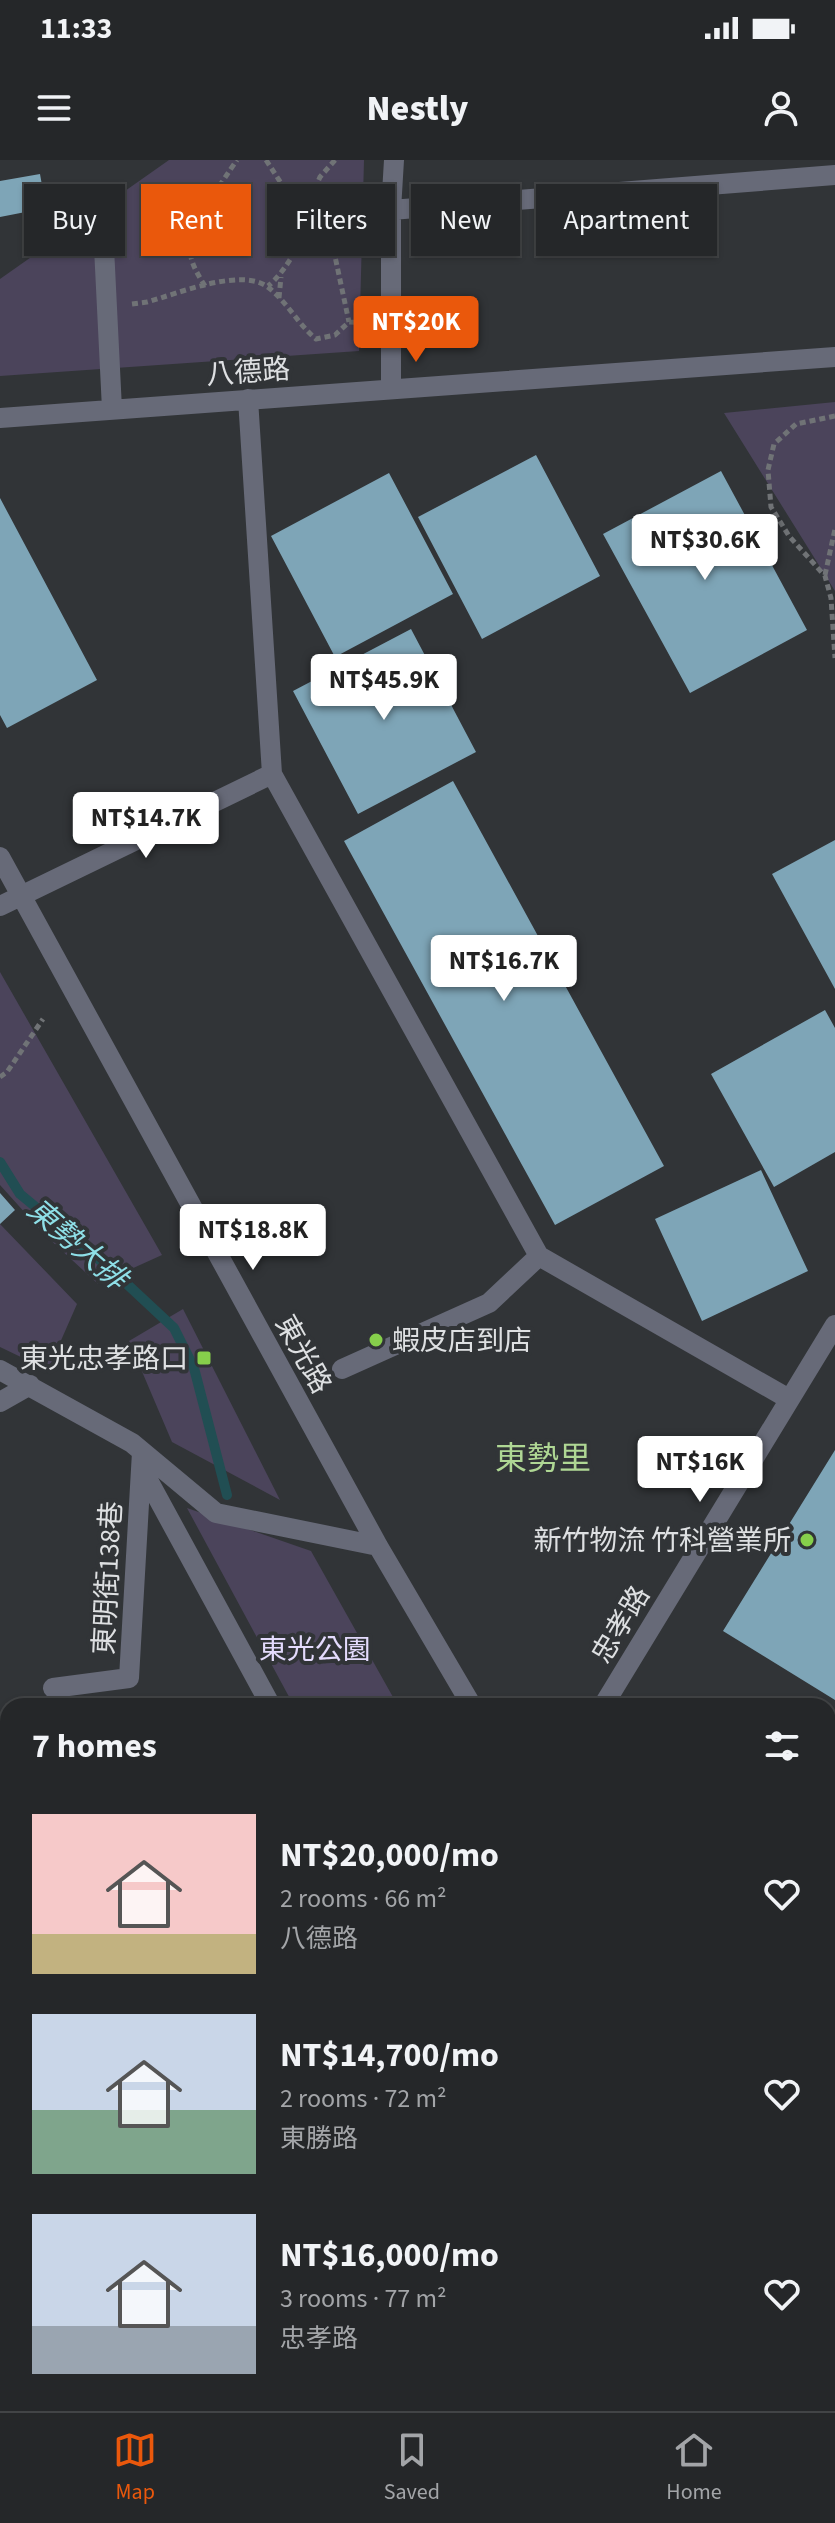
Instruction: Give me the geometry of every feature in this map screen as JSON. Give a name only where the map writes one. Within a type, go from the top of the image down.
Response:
[{"type":"street","points":[[393,184],[394,160]]},
{"type":"street","points":[[395,210],[835,175]]},
{"type":"street","points":[[104,256],[112,409]]},
{"type":"street","points":[[391,256],[391,388]]},
{"type":"street","name":"八德路","points":[[0,418],[835,357]]},
{"type":"street","points":[[248,399],[272,774],[539,1256],[789,1399]]},
{"type":"street","points":[[0,906],[272,774]]},
{"type":"street","name":"東光路","points":[[0,857],[378,1546],[467,1698]]},
{"type":"street","points":[[342,1369],[489,1303],[539,1256]]},
{"type":"street","name":"忠孝路","points":[[608,1698],[835,1325]]},
{"type":"street","points":[[0,1370],[132,1443],[267,1698]]},
{"type":"street","points":[[0,1402],[30,1385]]},
{"type":"street","points":[[142,1461],[216,1513],[378,1546]]},
{"type":"street","name":"東明街138巷","points":[[53,1688],[129,1678],[142,1461]]},
{"type":"path","points":[[205,286],[191,257],[191,241],[237,160]]},
{"type":"path","points":[[266,160],[281,184]]},
{"type":"path","points":[[317,184],[335,160]]},
{"type":"path","points":[[279,299],[281,277],[291,256]]},
{"type":"path","points":[[335,256],[349,322]]},
{"type":"path","points":[[268,286],[281,277]]},
{"type":"path","points":[[107,307],[147,302],[239,278],[268,286],[316,339],[335,335],[349,322],[391,323]]},
{"type":"path","points":[[835,416],[796,424],[774,444],[768,470],[771,507],[789,536],[825,576],[831,598],[835,658]]},
{"type":"path","points":[[825,576],[835,529]]},
{"type":"path","points":[[0,1077],[7,1072],[43,1019]]},
{"type":"green space","points":[[169,160],[364,160],[363,184],[267,184],[267,256],[361,256],[359,351],[0,376],[0,279],[33,256],[125,256],[125,191]]},
{"type":"green space","points":[[835,402],[835,591],[724,413]]},
{"type":"green space","points":[[0,972],[162,1255],[98,1284],[45,1235],[0,1185]]},
{"type":"green space","points":[[0,1224],[77,1304],[48,1370],[0,1347]]},
{"type":"green space","points":[[183,1309],[280,1500],[172,1442],[129,1341]]},
{"type":"green space","name":"東光公園","points":[[187,1508],[311,1551],[394,1698],[290,1698]]},
{"type":"building","points":[[40,174],[42,184],[24,184],[24,212],[0,217],[0,181]]},
{"type":"building","points":[[536,455],[600,576],[482,639],[418,517]]},
{"type":"building","points":[[721,471],[807,630],[690,693],[603,534]]},
{"type":"building","points":[[389,473],[453,594],[335,657],[271,536]]},
{"type":"building","points":[[0,498],[97,680],[7,728],[0,715]]},
{"type":"building","points":[[411,629],[476,752],[358,814],[293,691]]},
{"type":"building","points":[[453,781],[664,1166],[555,1225],[344,841]]},
{"type":"building","points":[[835,840],[835,989],[772,874]]},
{"type":"building","points":[[825,1010],[835,1028],[835,1152],[774,1187],[711,1074]]},
{"type":"building","points":[[761,1170],[808,1271],[702,1321],[655,1219]]},
{"type":"building","points":[[0,1193],[15,1210],[0,1224]]},
{"type":"building","name":"新竹物流 竹科營業所","points":[[835,1450],[835,1698],[723,1631]]},
{"type":"waterway","name":"東勢大排","points":[[0,1162],[20,1194],[113,1271],[174,1328],[194,1368],[227,1495]]},
{"type":"place","name":"蝦皮店到店","points":[[376,1340]]},
{"type":"place","name":"東光忠孝路口","points":[[204,1358]]},
{"type":"place","name":"新竹物流 竹科營業所","points":[[807,1540]]},
{"type":"district","name":"東勢里","points":[[543,1458]]}]
